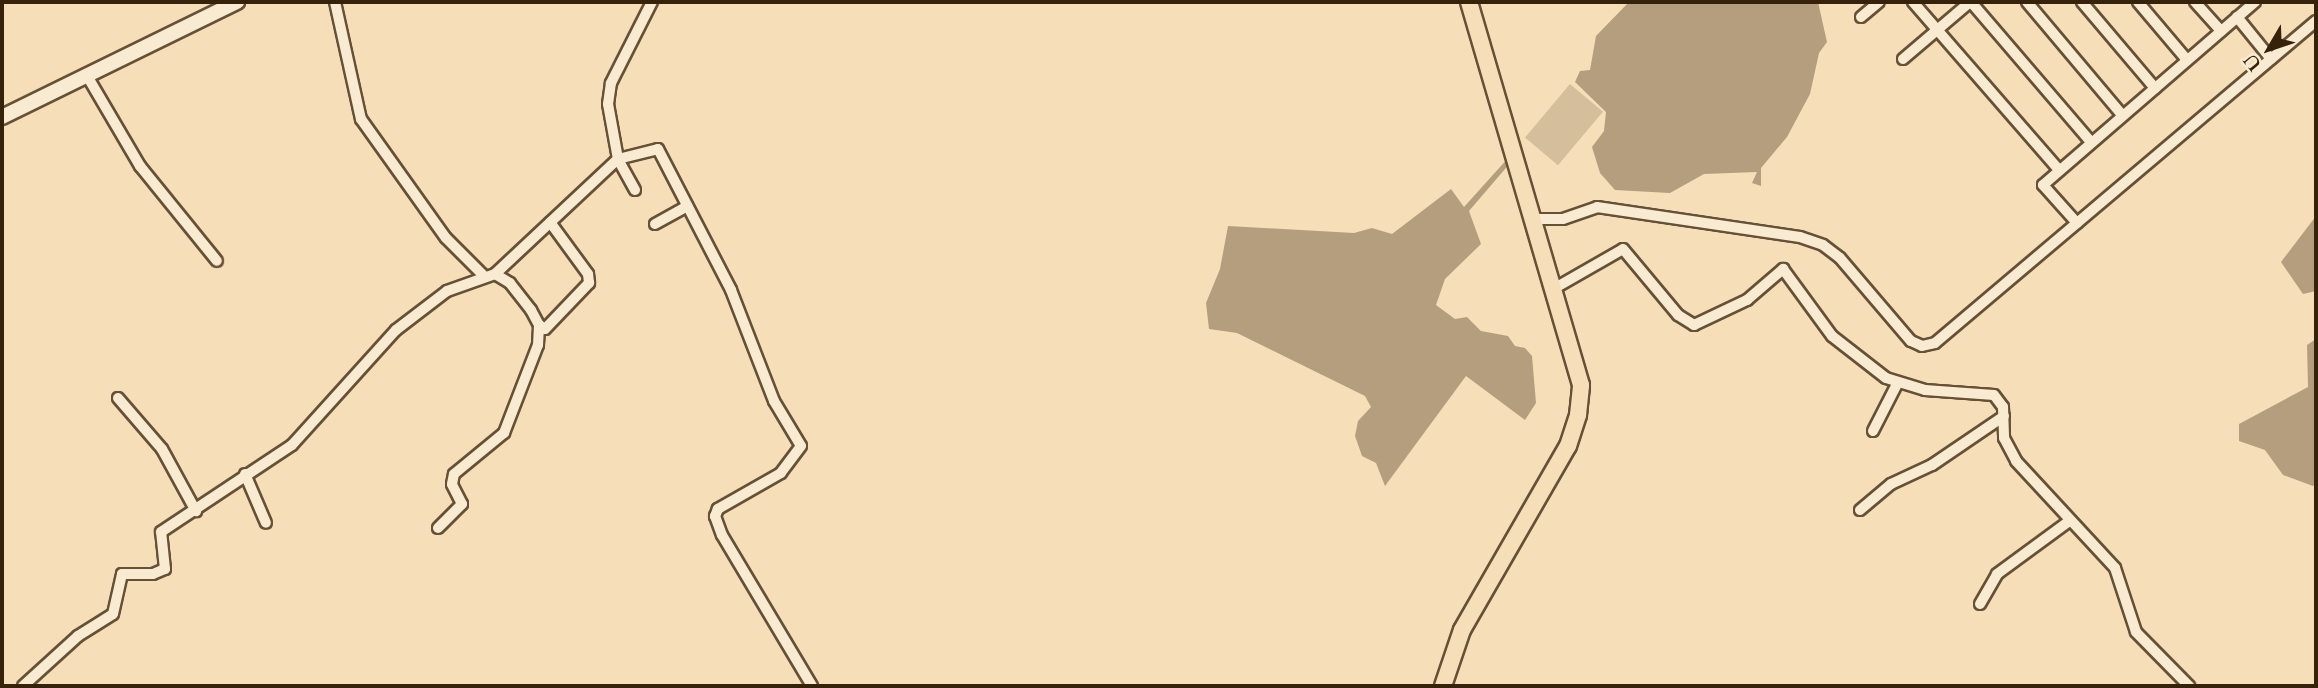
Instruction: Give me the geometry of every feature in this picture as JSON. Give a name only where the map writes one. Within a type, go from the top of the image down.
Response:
[{"type":"main road","points":[[1443,686],[1462,630],[1555,470],[1578,415],[1580,374],[1469,2]]},
{"type":"street","points":[[2,117],[237,2]]},
{"type":"street","points":[[335,2],[361,119],[446,238],[483,275]]},
{"type":"street","points":[[635,190],[618,159],[608,104],[611,83],[652,2]]},
{"type":"street","points":[[1861,18],[1880,2]]},
{"type":"street","points":[[1913,2],[2059,170]]},
{"type":"street","points":[[1903,59],[1970,2],[2091,142]]},
{"type":"street","points":[[2026,2],[2122,115]]},
{"type":"street","points":[[2082,2],[2155,88]]},
{"type":"street","points":[[2138,2],[2187,60]]},
{"type":"street","points":[[2195,2],[2221,31]]},
{"type":"street","points":[[2077,223],[2043,185],[2253,2]]},
{"type":"street","points":[[2237,17],[2271,59]]},
{"type":"street","points":[[1534,219],[1563,219],[1597,206],[1800,237],[1823,245],[1840,258],[1911,341],[1922,346],[1936,343],[2316,21]]},
{"type":"street","points":[[86,74],[140,166],[217,261]]},
{"type":"street","points":[[495,274],[618,159],[658,149],[731,289],[774,401],[802,446],[781,473],[718,509],[715,516],[722,535],[812,686]]},
{"type":"street","points":[[655,223],[687,206]]},
{"type":"street","points":[[23,686],[78,636],[113,614],[122,574],[153,574],[166,569],[159,535],[245,474],[292,445],[418,312],[446,291],[483,275],[495,274],[510,283],[539,325],[545,329],[589,283],[588,274],[550,222]]},
{"type":"street","points":[[1555,288],[1623,248],[1678,315],[1694,326],[1747,300],[1783,269],[1817,320],[1842,345],[1897,384],[1994,395],[2001,403],[2009,451],[2068,522],[2115,568],[2136,632],[2189,686]]},
{"type":"street","points":[[438,527],[462,504],[452,484],[454,474],[505,433],[538,345],[539,325]]},
{"type":"street","points":[[1873,431],[1897,384]]},
{"type":"street","points":[[118,398],[162,449],[196,511]]},
{"type":"street","points":[[1860,510],[1891,484],[1932,465],[2004,416]]},
{"type":"street","points":[[245,474],[266,523]]},
{"type":"street","points":[[1980,604],[1997,574],[2068,522]]},
{"type":"shaded area","points":[[1629,2],[1818,2],[1827,42],[1819,53],[1810,94],[1787,137],[1761,168],[1761,186],[1752,183],[1757,172],[1704,174],[1670,193],[1615,190],[1600,173],[1592,147],[1604,131],[1606,112],[1575,82],[1580,71],[1590,70],[1596,36]]},
{"type":"shaded area","points":[[1570,84],[1603,112],[1558,165],[1525,138]]},
{"type":"shaded area","points":[[1509,157],[1511,162],[1469,211],[1481,244],[1445,279],[1436,305],[1455,319],[1467,317],[1481,331],[1508,336],[1515,346],[1525,348],[1532,356],[1536,403],[1525,420],[1466,376],[1385,486],[1376,463],[1362,456],[1355,436],[1358,421],[1371,407],[1365,396],[1237,333],[1209,329],[1206,303],[1220,269],[1228,226],[1354,233],[1372,228],[1392,234],[1451,189],[1464,207]]},
{"type":"shaded area","points":[[2316,216],[2316,291],[2303,294],[2281,262]]},
{"type":"shaded area","points":[[2316,339],[2316,483],[2313,486],[2283,475],[2265,450],[2239,441],[2239,424],[2308,387],[2307,345]]}]
